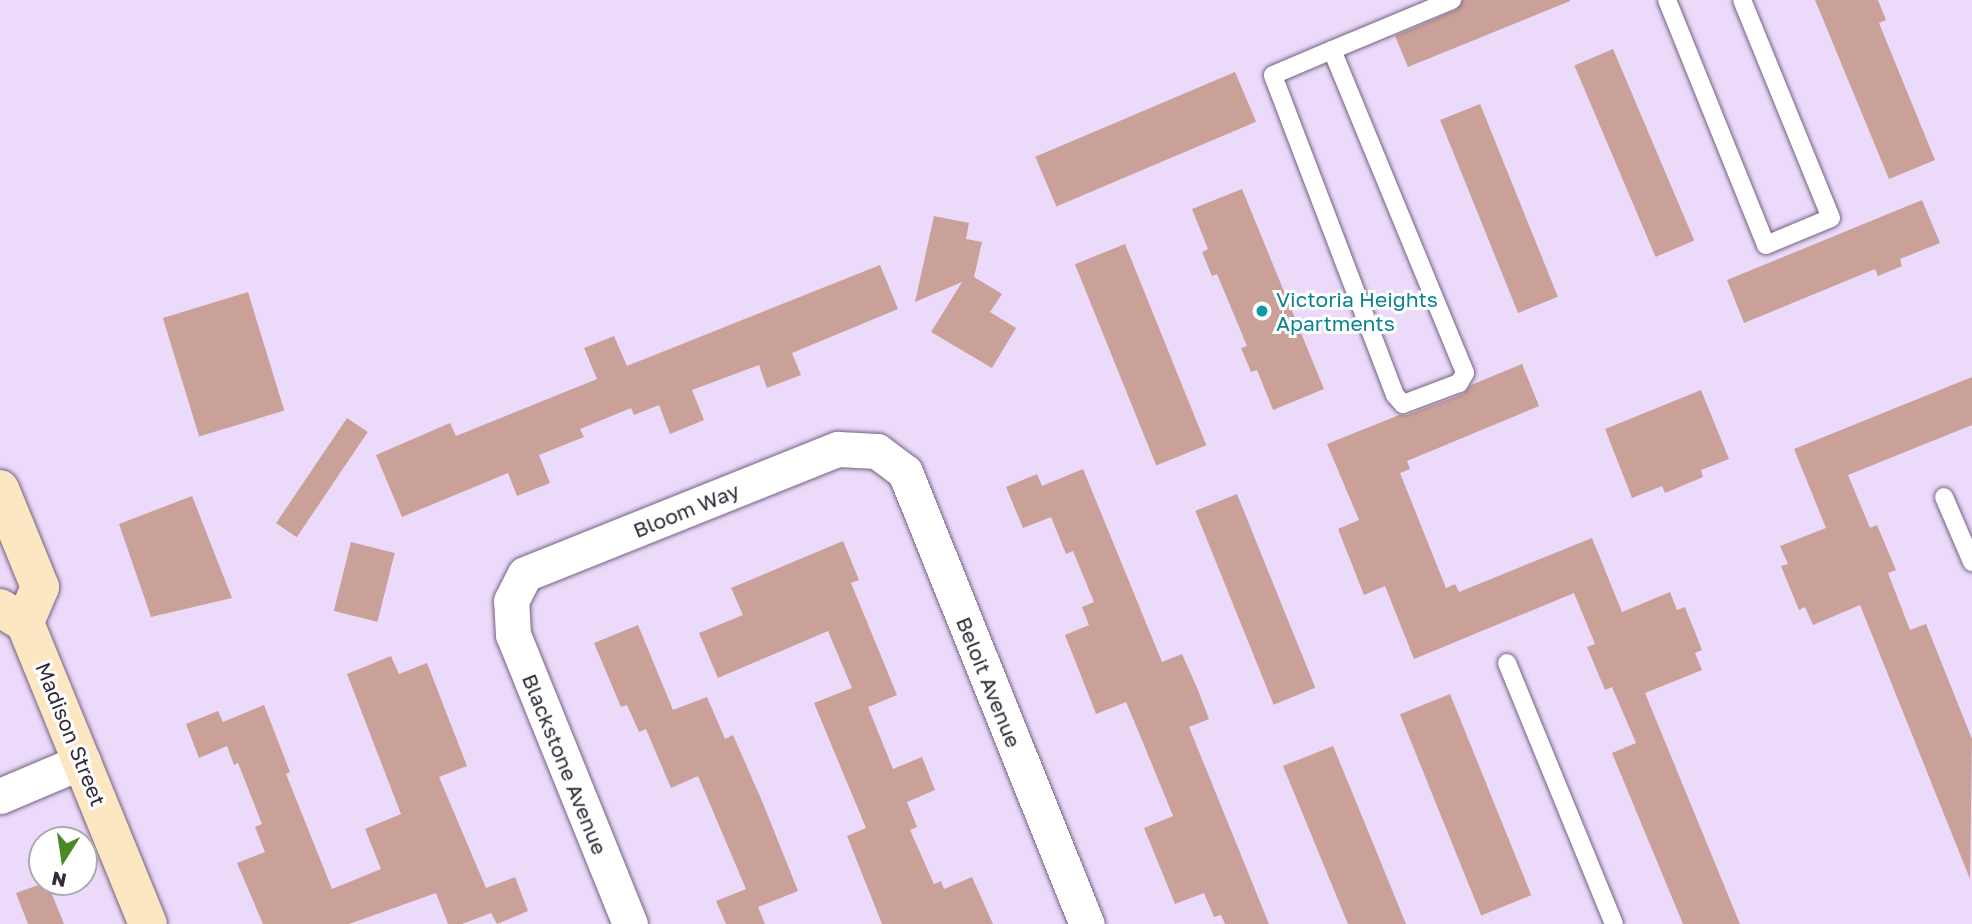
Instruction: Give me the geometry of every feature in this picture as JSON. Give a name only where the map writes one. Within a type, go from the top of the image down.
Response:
[{"type":"street","name":"Bloom Way","points":[[511,601],[525,574],[838,449],[877,452]]},
{"type":"street","name":"Beloit Avenue","points":[[877,452],[905,472],[1087,924]]},
{"type":"street","name":"Madison Street","points":[[0,489],[40,587],[13,615],[83,761],[148,924]]},
{"type":"street","name":"Blackstone Avenue","points":[[511,601],[513,635],[630,924]]},
{"type":"street","points":[[0,796],[83,761]]},
{"type":"lane","points":[[1332,50],[1465,373],[1458,383],[1403,404],[1395,396],[1273,75],[1332,50],[1452,0]]},
{"type":"lane","points":[[1667,0],[1766,245],[1831,218],[1742,0]]},
{"type":"lane","points":[[1944,497],[1972,562]]},
{"type":"lane","points":[[1507,663],[1614,924]]},
{"type":"building","points":[[1463,0],[1570,1],[1408,67],[1395,36],[1456,10]]},
{"type":"building","points":[[1815,0],[1878,0],[1886,20],[1879,23],[1935,160],[1889,179]]},
{"type":"building","points":[[1613,49],[1694,240],[1656,257],[1574,65]]},
{"type":"building","points":[[1235,72],[1256,122],[1056,206],[1035,157]]},
{"type":"building","points":[[1480,104],[1558,297],[1518,313],[1440,120]]},
{"type":"building","name":"Victoria Heights Apartments","points":[[1242,189],[1324,389],[1273,410],[1257,370],[1251,372],[1241,348],[1247,346],[1217,274],[1212,276],[1202,252],[1208,249],[1192,209]]},
{"type":"building","points":[[1922,200],[1940,243],[1900,259],[1902,266],[1878,276],[1875,269],[1744,323],[1727,280]]},
{"type":"building","points":[[934,216],[969,223],[966,239],[982,242],[974,277],[1002,294],[990,312],[1016,328],[992,368],[931,332],[962,282],[915,302]]},
{"type":"building","points":[[1125,244],[1206,445],[1156,465],[1075,264]]},
{"type":"building","points":[[880,265],[898,309],[792,353],[801,375],[767,388],[759,365],[692,390],[704,420],[670,434],[659,405],[634,415],[631,408],[580,429],[584,437],[539,455],[550,483],[517,496],[508,473],[402,517],[376,455],[450,423],[456,436],[597,379],[584,348],[614,336],[627,366]]},
{"type":"building","points":[[248,292],[284,411],[199,437],[163,318]]},
{"type":"building","points":[[1522,364],[1539,406],[1407,461],[1410,469],[1400,473],[1446,588],[1455,584],[1459,592],[1592,538],[1622,612],[1670,592],[1677,610],[1685,607],[1702,650],[1695,653],[1702,670],[1645,693],[1740,924],[1683,924],[1612,753],[1636,743],[1612,687],[1605,690],[1587,647],[1595,644],[1574,593],[1414,659],[1385,586],[1364,595],[1338,529],[1359,520],[1327,444],[1399,415],[1407,415],[1463,394],[1471,385]]},
{"type":"building","points":[[1972,377],[1972,425],[1848,475],[1870,528],[1877,525],[1896,570],[1888,573],[1910,630],[1926,624],[1972,739],[1970,879],[1860,605],[1813,625],[1805,607],[1799,610],[1781,566],[1788,564],[1780,546],[1826,528],[1794,449]]},
{"type":"building","points":[[1701,390],[1729,459],[1701,470],[1703,477],[1665,493],[1662,486],[1632,498],[1605,429]]},
{"type":"building","points":[[347,418],[368,432],[297,537],[276,523]]},
{"type":"building","points":[[1083,469],[1162,662],[1182,654],[1198,690],[1209,719],[1189,727],[1269,924],[1225,924],[1221,915],[1214,917],[1204,893],[1175,904],[1144,828],[1173,816],[1144,745],[1126,702],[1096,714],[1065,635],[1089,625],[1082,607],[1094,602],[1073,551],[1066,554],[1051,517],[1023,528],[1006,487],[1037,474],[1042,486]]},
{"type":"building","points":[[1237,494],[1315,688],[1274,705],[1195,511]]},
{"type":"building","points":[[192,496],[232,598],[151,617],[119,524]]},
{"type":"building","points":[[843,541],[859,580],[851,583],[897,695],[868,707],[893,769],[922,757],[935,790],[907,802],[917,827],[910,830],[934,884],[941,881],[944,889],[972,877],[993,924],[882,924],[847,836],[866,828],[814,703],[852,688],[828,631],[718,678],[699,633],[743,615],[731,588]]},
{"type":"building","points":[[351,542],[395,553],[377,622],[334,611]]},
{"type":"building","points":[[638,625],[673,710],[707,697],[725,739],[733,735],[762,801],[798,891],[758,907],[765,924],[726,924],[716,901],[746,889],[698,776],[671,788],[646,729],[639,732],[627,705],[621,707],[594,643]]},
{"type":"building","points":[[391,656],[399,674],[427,663],[467,766],[439,777],[486,888],[515,877],[528,911],[497,924],[491,913],[462,924],[448,924],[436,893],[349,924],[263,924],[237,863],[265,852],[255,827],[262,824],[238,763],[234,765],[227,746],[199,758],[186,724],[218,711],[223,722],[264,705],[290,772],[286,774],[332,889],[381,869],[365,829],[401,814],[347,674]]},
{"type":"building","points":[[1450,694],[1531,895],[1481,915],[1400,714]]},
{"type":"building","points":[[1333,746],[1406,924],[1348,924],[1283,766]]},
{"type":"building","points":[[28,889],[28,896],[53,896],[64,924],[28,924],[16,893]]},
{"type":"place","name":"Victoria Heights Apartments","points":[[1262,311]]}]
